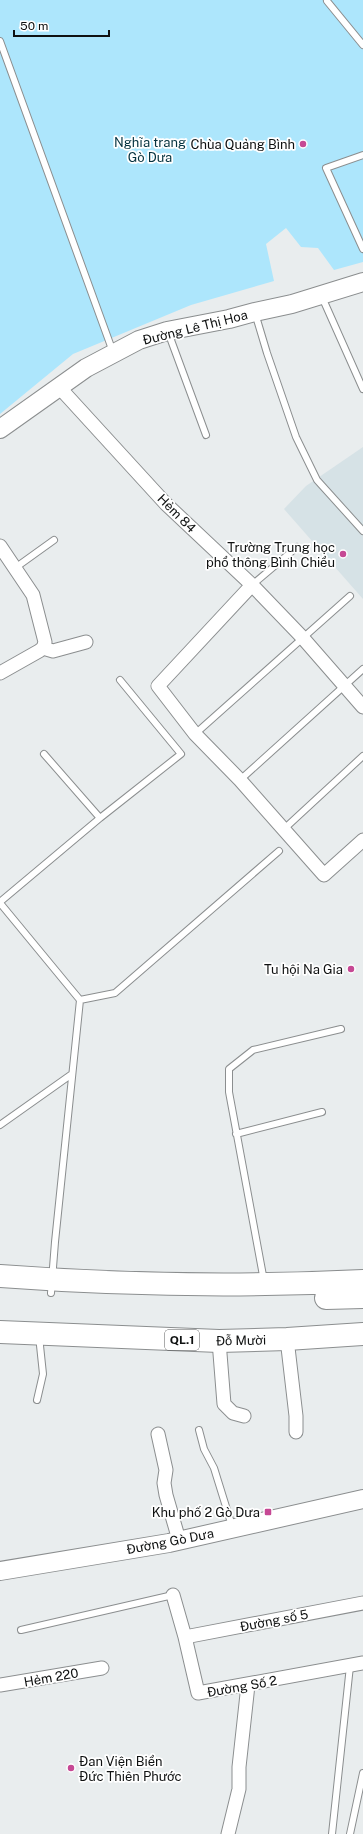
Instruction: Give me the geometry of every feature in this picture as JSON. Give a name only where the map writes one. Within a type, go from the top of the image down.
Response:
[{"type":"highway","points":[[0,1276],[52,1286],[129,1297],[363,1297]]},
{"type":"highway","points":[[0,1290],[52,1286],[188,1284],[285,1285],[363,1281]]},
{"type":"highway","name":"Đỗ Mười","points":[[0,1319],[220,1326],[363,1319]]},
{"type":"highway","name":"Đỗ Mười","points":[[0,1332],[39,1335],[219,1341],[287,1339],[363,1334]]},
{"type":"street","name":"Đường Lê Thị Hoa","points":[[0,429],[86,368],[139,340],[167,331],[229,319],[292,304],[363,282]]},
{"type":"street","name":"Hẻm 84","points":[[59,387],[166,504],[252,586],[302,637],[363,707]]},
{"type":"street","points":[[0,546],[33,595],[45,639],[43,648]]},
{"type":"street","points":[[252,586],[158,686],[195,734],[240,780],[324,875],[363,840]]},
{"type":"street","points":[[0,673],[43,648],[53,651],[86,642]]},
{"type":"street","points":[[287,1339],[296,1416],[296,1432]]},
{"type":"street","points":[[219,1341],[224,1404],[233,1413],[244,1416]]},
{"type":"street","points":[[158,1434],[166,1470],[164,1483],[166,1495],[179,1540]]},
{"type":"street","name":"Đường Gò Dưa","points":[[0,1571],[179,1540],[363,1499]]},
{"type":"street","name":"Đường Số 2","points":[[173,1595],[185,1637],[198,1693],[363,1663]]},
{"type":"street","name":"Đường số 5","points":[[185,1637],[363,1603]]},
{"type":"street","name":"Hẻm 220","points":[[0,1685],[102,1668]]},
{"type":"street","points":[[228,1834],[239,1789],[239,1767],[248,1685]]},
{"type":"lane","points":[[328,1],[362,43]]},
{"type":"lane","points":[[0,41],[113,354]]},
{"type":"lane","points":[[363,155],[326,168],[363,250]]},
{"type":"lane","points":[[321,295],[363,389]]},
{"type":"lane","points":[[255,312],[267,353],[296,437],[317,480],[363,531]]},
{"type":"lane","points":[[167,331],[206,435]]},
{"type":"lane","points":[[15,568],[54,540]]},
{"type":"lane","points":[[252,586],[297,548]]},
{"type":"lane","points":[[195,734],[302,637],[350,596]]},
{"type":"lane","points":[[240,780],[363,669]]},
{"type":"lane","points":[[52,1286],[54,1242],[80,1000],[0,903],[100,818],[181,754],[120,680]]},
{"type":"lane","points":[[44,754],[100,818]]},
{"type":"lane","points":[[284,829],[363,756]]},
{"type":"lane","points":[[80,1000],[115,993],[279,851]]},
{"type":"lane","points":[[264,1284],[229,1092],[229,1069],[253,1050],[341,1030]]},
{"type":"lane","points":[[0,1125],[72,1074]]},
{"type":"lane","points":[[236,1134],[322,1112]]},
{"type":"lane","points":[[37,1400],[43,1374],[39,1335]]},
{"type":"lane","points":[[199,1430],[204,1449],[214,1468],[232,1528]]},
{"type":"lane","points":[[21,1630],[173,1595]]},
{"type":"lane","points":[[332,1834],[350,1666]]},
{"type":"lane","points":[[350,1834],[363,1773]]},
{"type":"shaded area","name":"Trường Trung học phổ thông Bình Chiểu","points":[[363,447],[363,599],[284,509],[306,486]]},
{"type":"green space","name":"Nghĩa trang Gò Dưa","points":[[0,0],[363,0],[363,262],[334,270],[318,248],[301,247],[286,228],[266,244],[274,281],[191,305],[73,354],[0,414]]},
{"type":"place","name":"Chùa Quảng Bình","points":[[303,144]]},
{"type":"place","name":"Trường Trung học phổ thông Bình Chiểu","points":[[343,554]]},
{"type":"place","name":"Tu hội Na Gia","points":[[351,969]]},
{"type":"place","name":"Khu phố 2 Gò Dưa","points":[[268,1512]]},
{"type":"place","name":"Đan Viện Biển Đức Thiên Phước","points":[[71,1768]]}]
